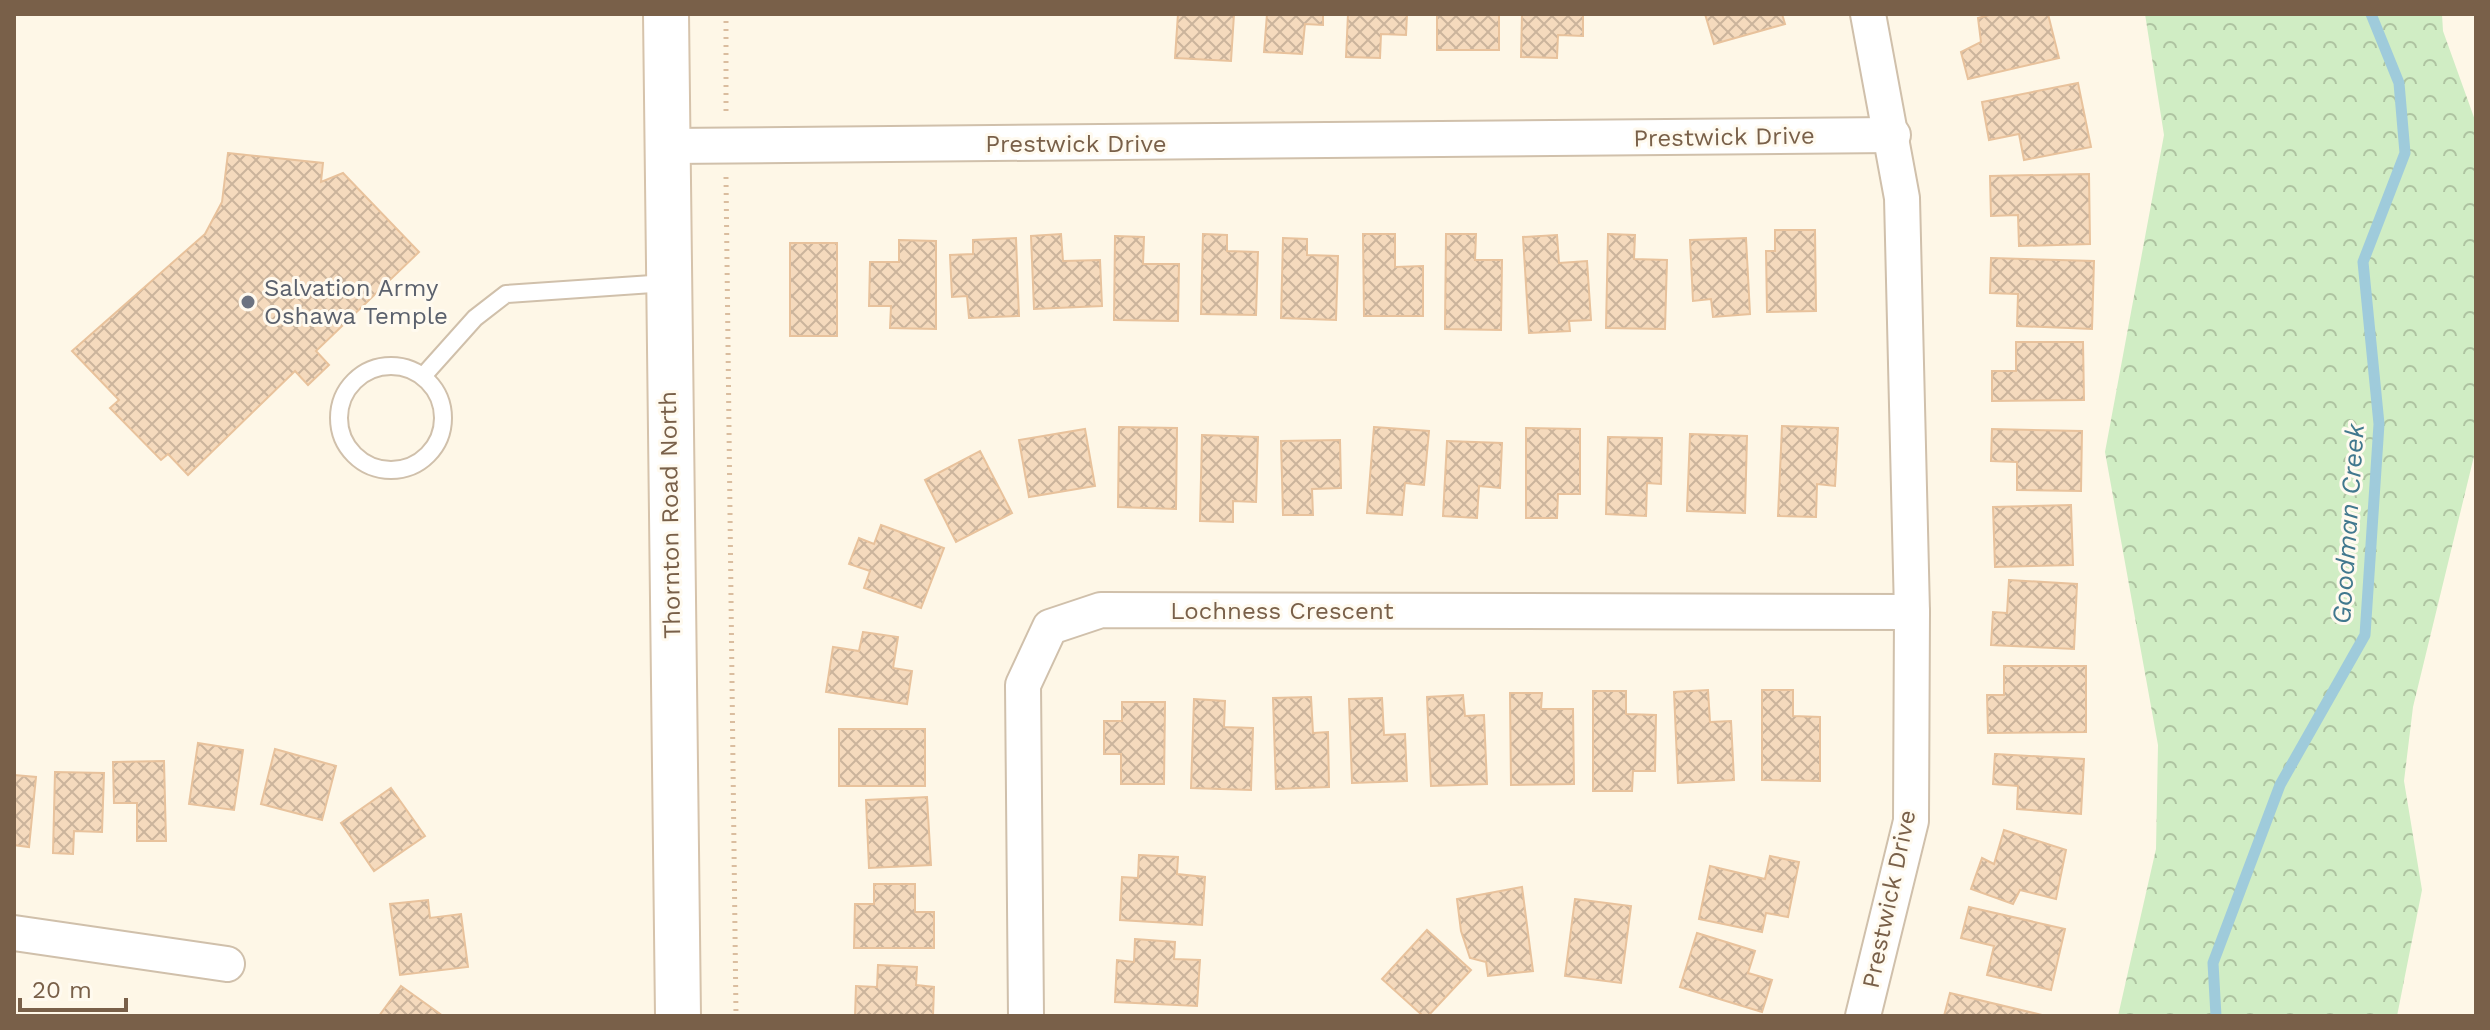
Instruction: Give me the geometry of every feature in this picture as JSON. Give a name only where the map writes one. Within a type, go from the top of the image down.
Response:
[{"type":"main road","name":"Thornton Road North","points":[[666,14],[678,1016]]},
{"type":"street","points":[[1868,14],[1893,135]]},
{"type":"street","name":"Prestwick Drive","points":[[668,146],[1893,135],[1902,198],[1912,612],[1911,821],[1863,1016]]},
{"type":"street","name":"Lochness Crescent","points":[[1026,1016],[1023,685],[1050,627],[1101,610],[1912,612]]},
{"type":"street","points":[[14,933],[227,964]]},
{"type":"lane","points":[[424,375],[475,318],[506,294],[667,283]]},
{"type":"lane","points":[[387,364],[424,375],[443,405],[439,442],[414,467],[377,470],[346,449],[337,413],[353,379],[387,364]]},
{"type":"path","points":[[726,14],[726,109]]},
{"type":"path","points":[[726,177],[736,1016]]},
{"type":"green space","points":[[2145,14],[2442,14],[2443,31],[2476,123],[2476,448],[2413,707],[2404,781],[2422,890],[2397,1016],[2118,1016],[2156,849],[2158,745],[2105,452],[2164,135]]},
{"type":"building","points":[[1178,14],[1234,14],[1231,61],[1175,58]]},
{"type":"building","points":[[1267,14],[1323,14],[1323,25],[1305,24],[1302,54],[1264,52]]},
{"type":"building","points":[[1348,14],[1407,14],[1406,35],[1381,34],[1380,58],[1346,57]]},
{"type":"building","points":[[1437,14],[1499,14],[1499,50],[1437,50]]},
{"type":"building","points":[[1522,14],[1583,14],[1583,36],[1558,35],[1557,58],[1521,57]]},
{"type":"building","points":[[1705,14],[1782,14],[1785,24],[1714,44]]},
{"type":"building","points":[[1993,14],[2048,14],[2059,58],[1968,79],[1961,52],[1981,42],[1978,18]]},
{"type":"building","points":[[2078,83],[2091,147],[2024,160],[2019,134],[1989,140],[1982,102]]},
{"type":"building","name":"Salvation Army Oshawa Temple","points":[[228,153],[323,163],[321,182],[343,173],[419,252],[316,351],[329,365],[308,385],[295,371],[188,475],[168,454],[161,460],[110,408],[119,400],[72,351],[205,234],[222,202]]},
{"type":"building","points":[[2089,174],[2090,244],[2019,246],[2018,215],[1991,216],[1990,176]]},
{"type":"building","points":[[1775,230],[1815,230],[1816,311],[1767,312],[1766,251],[1775,251]]},
{"type":"building","points":[[1061,234],[1063,261],[1100,260],[1102,306],[1034,309],[1031,236]]},
{"type":"building","points":[[1203,234],[1227,235],[1227,251],[1258,252],[1256,315],[1201,314]]},
{"type":"building","points":[[1363,234],[1395,234],[1395,267],[1423,266],[1423,316],[1364,316]]},
{"type":"building","points":[[1446,234],[1476,234],[1475,260],[1502,260],[1501,330],[1445,329]]},
{"type":"building","points":[[1608,234],[1635,235],[1634,259],[1667,260],[1665,329],[1606,328]]},
{"type":"building","points":[[1557,235],[1559,263],[1587,261],[1591,320],[1569,321],[1570,331],[1529,333],[1523,237]]},
{"type":"building","points":[[1115,236],[1144,237],[1143,264],[1179,264],[1178,321],[1114,320]]},
{"type":"building","points":[[1016,238],[1019,316],[969,318],[967,296],[952,297],[950,255],[973,254],[973,240]]},
{"type":"building","points":[[1283,238],[1307,239],[1307,255],[1338,256],[1336,320],[1281,318]]},
{"type":"building","points":[[1746,238],[1750,314],[1713,317],[1711,299],[1693,301],[1690,240]]},
{"type":"building","points":[[899,240],[936,241],[936,329],[890,328],[891,306],[869,306],[870,262],[899,262]]},
{"type":"building","points":[[790,243],[837,243],[837,336],[790,336]]},
{"type":"building","points":[[1991,258],[2094,261],[2092,329],[2017,326],[2018,294],[1990,293]]},
{"type":"building","points":[[2016,342],[2083,342],[2084,400],[1992,401],[1992,371],[2016,371]]},
{"type":"building","points":[[1782,426],[1838,428],[1835,486],[1817,484],[1816,517],[1778,516]]},
{"type":"building","points":[[1119,427],[1177,428],[1176,509],[1118,507]]},
{"type":"building","points":[[1374,427],[1429,431],[1424,485],[1405,483],[1402,515],[1367,513]]},
{"type":"building","points":[[1526,428],[1580,429],[1580,494],[1558,494],[1557,518],[1526,518]]},
{"type":"building","points":[[1085,429],[1095,486],[1029,497],[1019,440]]},
{"type":"building","points":[[1992,429],[2082,431],[2081,491],[2017,490],[2017,462],[1991,461]]},
{"type":"building","points":[[1690,434],[1747,436],[1745,513],[1687,511]]},
{"type":"building","points":[[1202,435],[1258,437],[1256,502],[1233,501],[1233,522],[1200,521]]},
{"type":"building","points":[[1608,437],[1662,438],[1661,484],[1647,483],[1646,516],[1606,514]]},
{"type":"building","points":[[1340,440],[1341,488],[1312,489],[1313,515],[1283,515],[1281,441]]},
{"type":"building","points":[[1447,441],[1502,443],[1500,488],[1479,486],[1477,518],[1443,516]]},
{"type":"building","points":[[980,451],[1012,513],[956,542],[925,480]]},
{"type":"building","points":[[2071,505],[2073,565],[1995,567],[1993,507]]},
{"type":"building","points":[[881,525],[944,548],[921,608],[864,588],[870,571],[849,564],[859,538],[874,544]]},
{"type":"building","points":[[2009,580],[2077,584],[2074,649],[1991,645],[1993,612],[2007,613]]},
{"type":"building","points":[[863,632],[898,637],[893,668],[912,671],[907,704],[826,692],[833,647],[859,651]]},
{"type":"building","points":[[2004,666],[2086,666],[2086,732],[1988,733],[1987,695],[2004,695]]},
{"type":"building","points":[[1708,690],[1710,722],[1731,721],[1734,780],[1678,783],[1674,692]]},
{"type":"building","points":[[1762,690],[1793,690],[1793,716],[1820,717],[1820,781],[1762,780]]},
{"type":"building","points":[[1593,691],[1626,691],[1626,714],[1656,715],[1655,771],[1633,771],[1632,791],[1593,791]]},
{"type":"building","points":[[1510,693],[1542,693],[1541,709],[1573,709],[1574,784],[1511,785]]},
{"type":"building","points":[[1463,695],[1465,716],[1484,715],[1487,784],[1431,786],[1427,697]]},
{"type":"building","points":[[1311,697],[1313,733],[1328,732],[1329,787],[1276,789],[1273,698]]},
{"type":"building","points":[[1382,698],[1384,735],[1405,734],[1407,781],[1352,783],[1349,699]]},
{"type":"building","points":[[1194,699],[1225,701],[1224,727],[1253,728],[1251,790],[1191,788]]},
{"type":"building","points":[[1122,702],[1165,702],[1164,784],[1121,784],[1121,754],[1104,754],[1104,721],[1122,721]]},
{"type":"building","points":[[839,729],[925,729],[925,786],[839,786]]},
{"type":"building","points":[[198,743],[243,750],[234,810],[189,804]]},
{"type":"building","points":[[275,749],[336,766],[322,820],[261,804]]},
{"type":"building","points":[[1995,754],[2084,759],[2081,814],[2017,809],[2018,786],[1993,784]]},
{"type":"building","points":[[164,761],[166,841],[137,841],[137,803],[114,803],[113,762]]},
{"type":"building","points":[[55,772],[104,773],[102,832],[74,831],[73,854],[53,853]]},
{"type":"building","points":[[14,775],[36,777],[29,847],[14,845]]},
{"type":"building","points":[[391,788],[425,836],[374,871],[341,823]]},
{"type":"building","points":[[927,797],[931,865],[869,868],[866,800]]},
{"type":"building","points":[[2004,830],[2066,850],[2056,899],[2020,890],[2013,904],[1971,889],[1982,858],[1994,864]]},
{"type":"building","points":[[1139,855],[1178,857],[1177,874],[1205,877],[1202,925],[1120,920],[1122,877],[1138,878]]},
{"type":"building","points":[[1770,856],[1799,862],[1788,917],[1766,913],[1762,932],[1699,919],[1710,866],[1765,879]]},
{"type":"building","points":[[874,884],[915,884],[915,912],[934,912],[934,948],[854,948],[855,904],[874,904]]},
{"type":"building","points":[[1522,887],[1533,971],[1488,976],[1486,962],[1470,958],[1461,931],[1457,899]]},
{"type":"building","points":[[1575,899],[1631,906],[1621,983],[1565,976]]},
{"type":"building","points":[[428,900],[430,918],[461,914],[468,967],[400,975],[390,904]]},
{"type":"building","points":[[1969,907],[2065,929],[2051,990],[1987,975],[1994,946],[1961,938]]},
{"type":"building","points":[[1427,930],[1471,970],[1428,1016],[1423,1016],[1382,979]]},
{"type":"building","points":[[1697,933],[1755,951],[1748,973],[1772,980],[1762,1012],[1680,987]]},
{"type":"building","points":[[1135,939],[1175,942],[1174,959],[1200,960],[1197,1006],[1115,1002],[1117,960],[1134,962]]},
{"type":"building","points":[[878,965],[917,967],[916,985],[934,987],[933,1016],[855,1016],[856,986],[877,987]]},
{"type":"building","points":[[401,986],[443,1016],[379,1016]]},
{"type":"building","points":[[1950,993],[2046,1016],[1944,1016]]},
{"type":"waterway","name":"Goodman Creek","points":[[2216,1016],[2213,963],[2280,785],[2365,635],[2379,424],[2363,262],[2405,153],[2399,83],[2371,14]]},
{"type":"place","name":"Salvation Army Oshawa Temple","points":[[248,302]]}]
